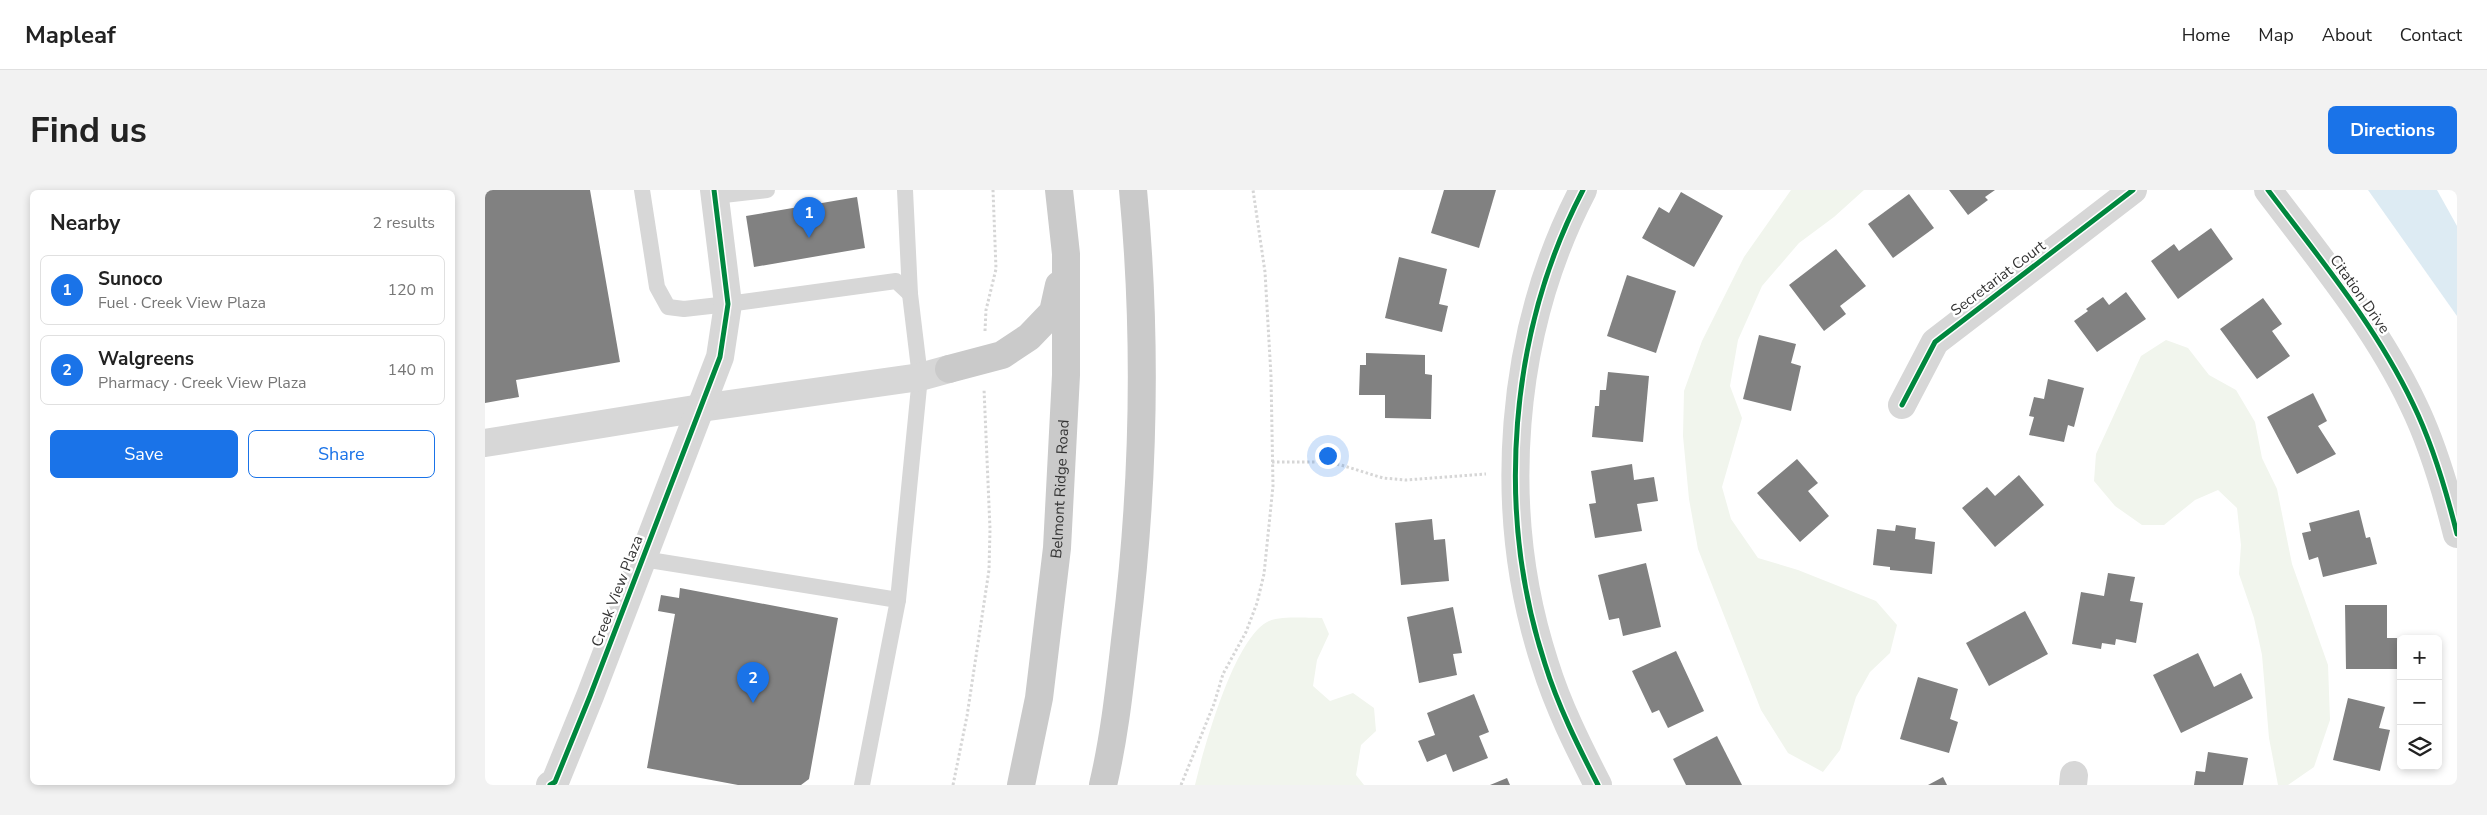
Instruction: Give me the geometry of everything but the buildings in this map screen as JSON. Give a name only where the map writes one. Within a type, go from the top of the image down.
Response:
[{"type":"main road","name":"Belmont Ridge Road","points":[[1021,785],[1039,698],[1057,548],[1066,375],[1066,254],[1059,190]]},
{"type":"main road","points":[[1103,785],[1114,740],[1137,537],[1143,415],[1137,227],[1133,190]]},
{"type":"main road","points":[[949,369],[1003,356],[1029,337],[1053,312],[1066,254]]},
{"type":"street","points":[[1583,190],[1556,248],[1532,326],[1522,376],[1517,417],[1516,510],[1526,587],[1545,664],[1574,739],[1598,785]]},
{"type":"street","name":"Secretariat Court","points":[[1902,405],[1935,342],[2133,190]]},
{"type":"street","name":"Citation Drive","points":[[2268,190],[2377,338],[2414,405],[2442,476],[2457,534]]},
{"type":"street","name":"Creek View Plaza","points":[[554,784],[720,357],[728,304],[715,193]]},
{"type":"street","points":[[485,443],[701,408],[920,377],[949,369]]},
{"type":"lane","points":[[642,190],[657,287],[668,307],[684,308],[728,304],[897,281],[910,294]]},
{"type":"lane","points":[[715,193],[767,190]]},
{"type":"lane","points":[[862,785],[898,600],[920,377],[910,294],[903,193]]},
{"type":"lane","points":[[643,558],[898,600]]},
{"type":"path","points":[[953,785],[967,716],[989,570],[990,528],[984,387],[986,310],[996,268],[993,190]]},
{"type":"path","points":[[1181,785],[1214,704],[1223,674],[1246,632],[1257,603],[1264,574],[1273,486],[1271,376],[1265,272],[1253,190]]},
{"type":"path","points":[[1272,462],[1323,462],[1341,465],[1383,478],[1406,480],[1432,480],[1480,474],[1517,474]]},
{"type":"shaded area","points":[[1791,190],[1864,190],[1834,217],[1799,243],[1762,286],[1738,340],[1730,386],[1742,418],[1722,487],[1731,519],[1758,558],[1798,570],[1876,601],[1897,625],[1890,653],[1870,672],[1856,697],[1840,750],[1823,772],[1788,753],[1761,710],[1698,549],[1689,499],[1683,436],[1684,391],[1702,341],[1744,257]]},
{"type":"shaded area","points":[[2368,190],[2437,190],[2457,226],[2457,316]]},
{"type":"shaded area","points":[[2166,340],[2188,348],[2209,375],[2236,390],[2255,422],[2262,458],[2277,489],[2292,564],[2328,665],[2330,720],[2314,767],[2288,785],[2278,785],[2269,738],[2262,655],[2254,618],[2239,574],[2241,545],[2237,508],[2218,490],[2195,500],[2164,525],[2142,525],[2115,506],[2094,481],[2096,454],[2141,356]]},
{"type":"shaded area","points":[[1322,618],[1329,634],[1317,660],[1313,686],[1330,701],[1353,693],[1374,708],[1376,731],[1361,745],[1356,775],[1364,785],[1195,785],[1205,746],[1222,695],[1244,648],[1256,631],[1274,619]]},
{"type":"cycle path","points":[[550,785],[555,782],[590,696],[720,357],[728,304],[714,190]]},
{"type":"cycle path","points":[[1583,190],[1558,245],[1539,302],[1525,362],[1517,423],[1516,484],[1519,545],[1529,606],[1550,680],[1576,741],[1598,785]]},
{"type":"cycle path","points":[[1902,405],[1935,342],[2133,190]]},
{"type":"cycle path","points":[[2268,190],[2365,320],[2398,375],[2413,404],[2433,452],[2444,484],[2457,534]]},
{"type":"place","name":"Sunoco","points":[[809,238]]},
{"type":"place","name":"Walgreens","points":[[753,703]]}]
